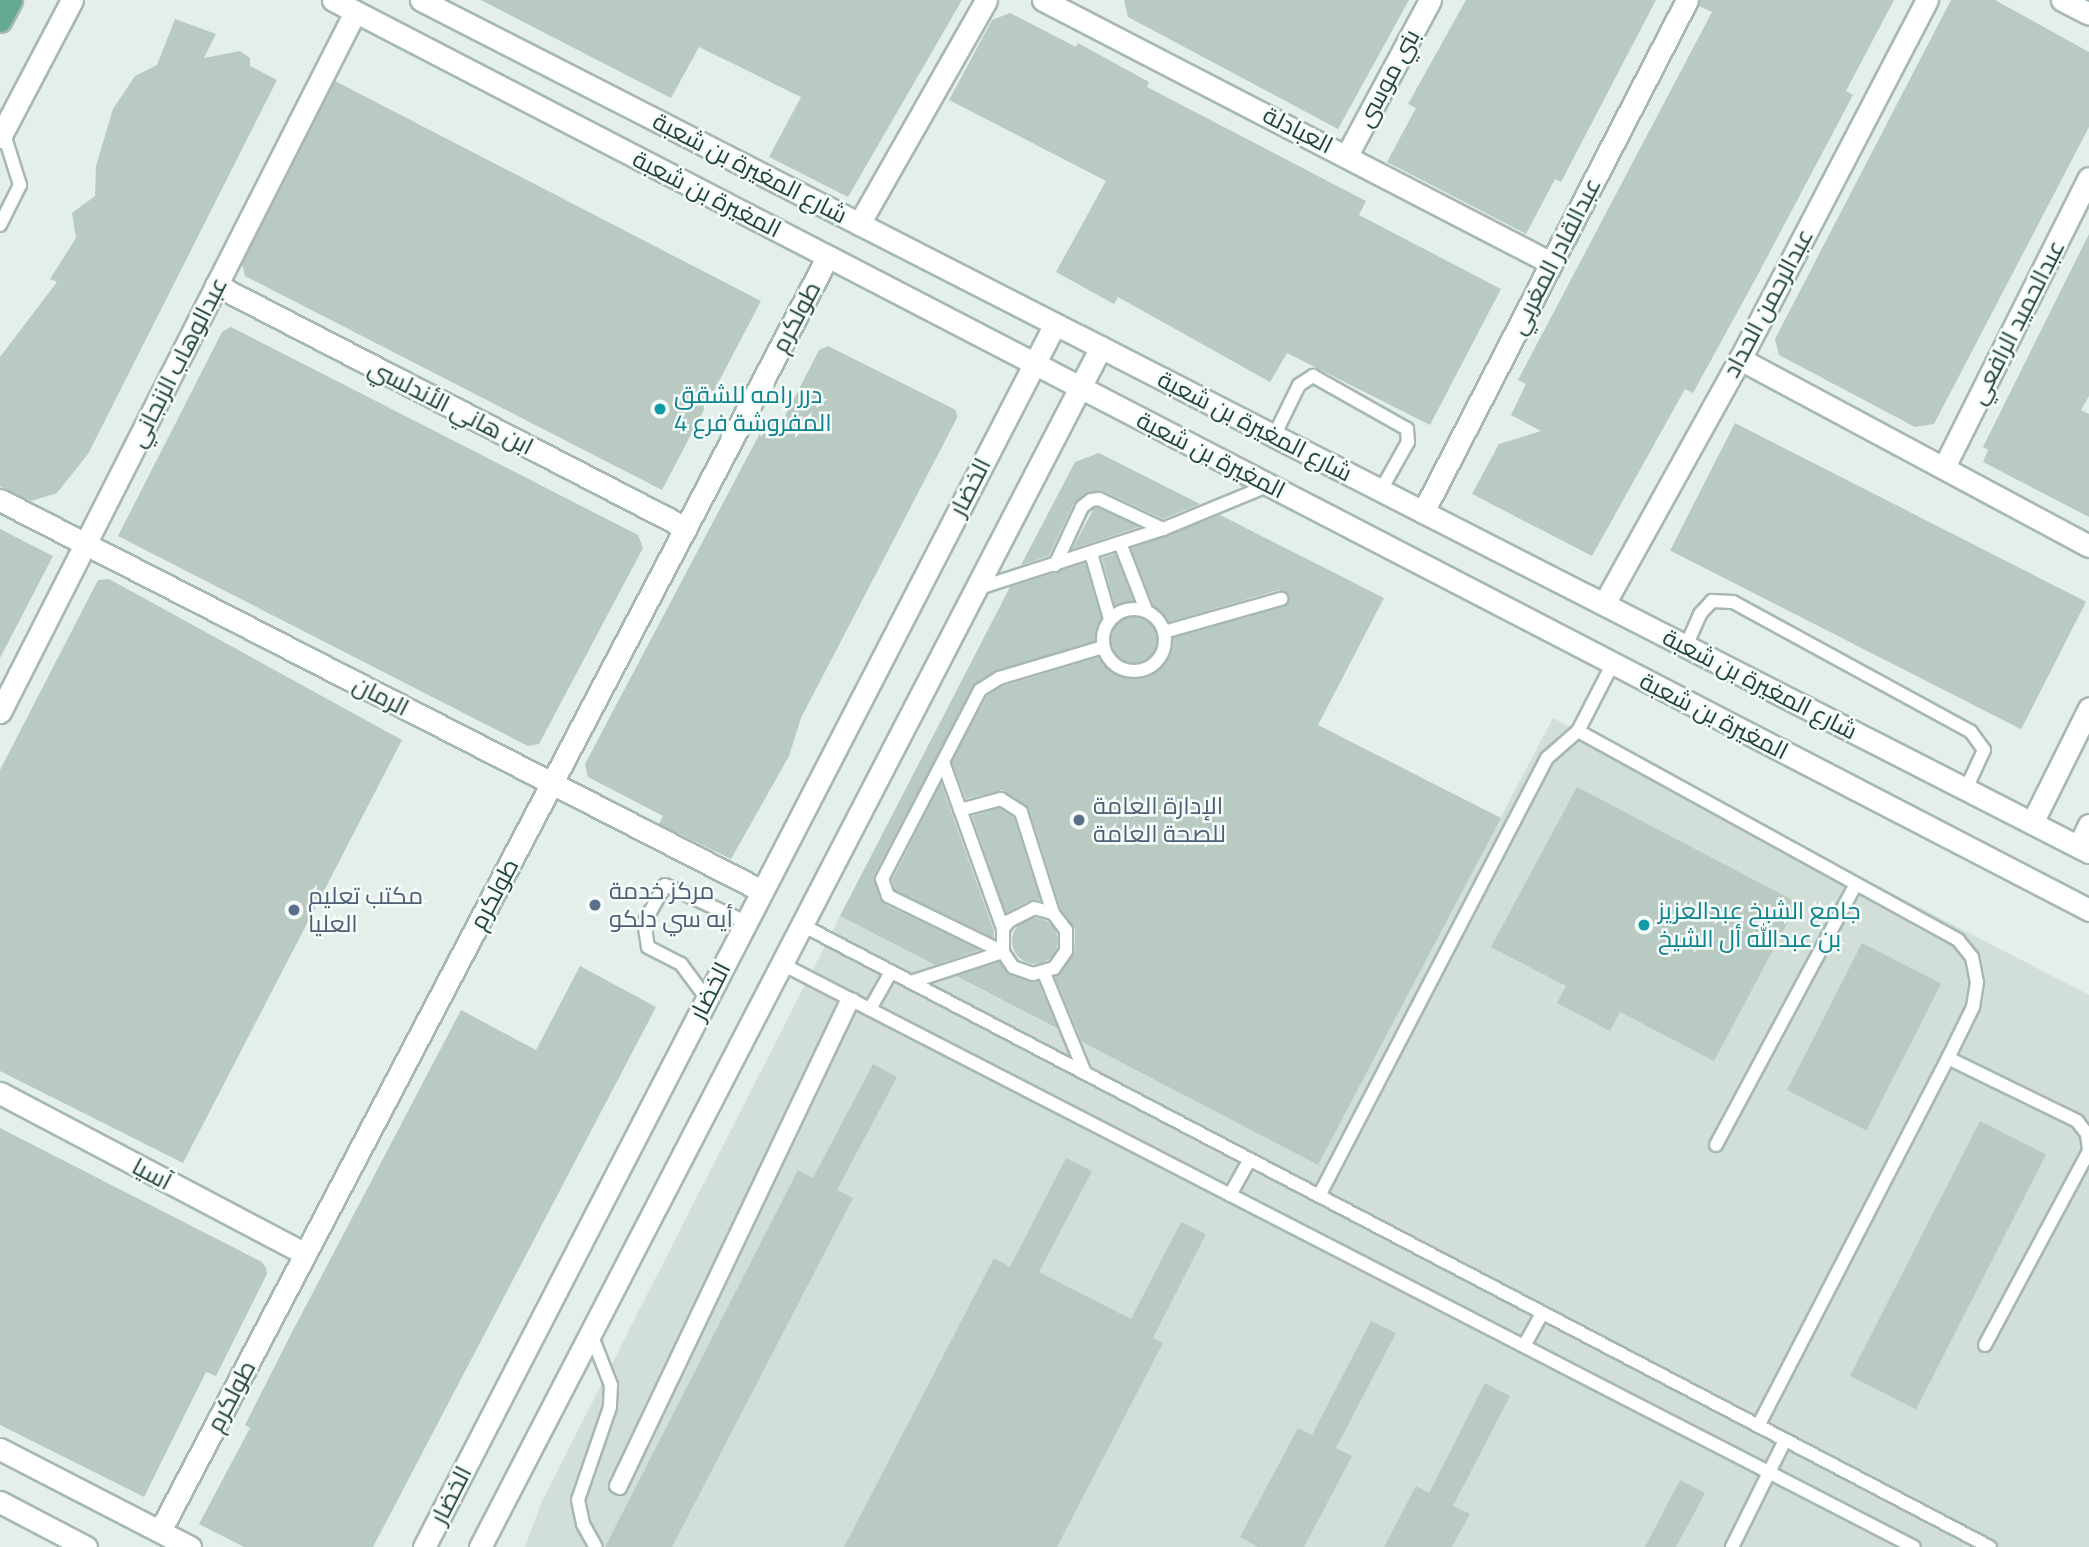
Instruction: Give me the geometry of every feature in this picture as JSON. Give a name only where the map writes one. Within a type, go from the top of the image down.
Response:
[{"type":"main road","points":[[0,21],[11,0]]},
{"type":"street","points":[[2,134],[72,0]]},
{"type":"street","name":"المغيرة بن شعبة","points":[[333,0],[2089,910]]},
{"type":"street","name":"شارع المغيرة بن شعبة","points":[[421,0],[2084,849]]},
{"type":"street","points":[[859,224],[986,0]]},
{"type":"street","name":"العبادلة","points":[[1043,0],[1347,155],[1551,263]]},
{"type":"street","name":"بني موسى","points":[[1347,155],[1430,0]]},
{"type":"street","name":"عبدالقادر المغربي","points":[[1423,512],[1687,0]]},
{"type":"street","name":"عبدالرحمن الحداد","points":[[1604,604],[1740,359],[1927,0]]},
{"type":"street","points":[[2062,0],[2089,14]]},
{"type":"street","name":"عبدالوهاب الزنجاني","points":[[0,712],[355,12]]},
{"type":"street","name":"عبدالحميد الرافعي","points":[[1944,467],[2089,178]]},
{"type":"street","name":"طولكرم","points":[[160,1531],[828,256]]},
{"type":"street","name":"ابن هاني الأندلسي","points":[[216,285],[685,528]]},
{"type":"street","name":"الخضار","points":[[424,1547],[1055,324]]},
{"type":"street","name":"الخضار","points":[[481,1547],[1101,347]]},
{"type":"street","points":[[1740,359],[2089,546]]},
{"type":"street","name":"الرمان","points":[[0,500],[762,891]]},
{"type":"street","points":[[2032,823],[2088,711]]},
{"type":"street","points":[[2084,849],[2089,825]]},
{"type":"street","name":"آسيا","points":[[0,1093],[305,1254]]},
{"type":"street","points":[[0,1450],[190,1547]]},
{"type":"street","points":[[0,1502],[86,1547]]},
{"type":"lane","points":[[0,225],[20,185],[19,171],[2,134]]},
{"type":"lane","points":[[1274,436],[1299,385],[1313,376],[1407,429],[1408,442],[1381,491]]},
{"type":"lane","points":[[976,589],[1163,529],[1270,485]]},
{"type":"lane","points":[[1055,565],[1082,507],[1091,500],[1099,499],[1163,529]]},
{"type":"lane","points":[[1091,553],[1110,619],[1103,647],[1113,664],[1142,670],[1163,652],[1164,632],[1146,610],[1120,543]]},
{"type":"lane","points":[[1164,632],[1281,599]]},
{"type":"lane","points":[[1686,646],[1700,614],[1712,601],[1733,601],[1971,732],[1984,750],[1966,789]]},
{"type":"lane","points":[[1110,619],[1127,609],[1146,610]]},
{"type":"lane","points":[[960,810],[1001,799],[1021,811],[1053,913],[1068,941],[1061,961],[1044,973],[1023,972],[1003,952],[888,896],[883,889],[882,880],[943,762],[989,682],[1103,647]]},
{"type":"lane","points":[[1319,1196],[1547,758],[1578,731],[1613,663]]},
{"type":"lane","points":[[1578,731],[1958,940],[1972,957],[1977,982],[1973,1007],[1758,1426]]},
{"type":"lane","points":[[943,762],[1003,929],[1003,952]]},
{"type":"lane","points":[[1716,1145],[1856,884]]},
{"type":"lane","points":[[707,999],[681,964],[648,947],[644,923],[665,885],[746,922]]},
{"type":"lane","points":[[1003,929],[1025,910],[1053,913]]},
{"type":"lane","points":[[802,925],[1990,1547]]},
{"type":"lane","points":[[911,982],[1003,952]]},
{"type":"lane","points":[[782,964],[1913,1547]]},
{"type":"lane","points":[[870,1009],[891,972]]},
{"type":"lane","points":[[1044,973],[1085,1073]]},
{"type":"lane","points":[[851,999],[626,1476],[620,1488],[616,1486],[851,999]]},
{"type":"lane","points":[[1948,1058],[2077,1121],[2087,1134],[2089,1151],[1985,1345]]},
{"type":"lane","points":[[1230,1195],[1250,1159]]},
{"type":"lane","points":[[1524,1346],[1542,1313]]},
{"type":"lane","points":[[591,1334],[611,1385],[610,1407],[578,1500],[583,1524],[596,1547]]},
{"type":"lane","points":[[1732,1547],[1786,1440]]},
{"type":"shaded area","points":[[1553,718],[2089,995],[2089,1547],[525,1547],[542,1501],[840,916],[1318,1165]]},
{"type":"building","points":[[481,0],[962,0],[848,197],[769,157],[801,97],[699,47],[671,98]]},
{"type":"building","points":[[1124,0],[1409,0],[1338,129],[1128,17]]},
{"type":"building","points":[[1466,0],[1656,0],[1561,182],[1555,179],[1526,234],[1387,162],[1416,108],[1408,104]]},
{"type":"building","points":[[1700,0],[1894,0],[1846,91],[1853,95],[1756,278],[1693,393],[1685,389],[1592,556],[1472,494],[1499,444],[1541,431],[1511,415],[1526,384],[1518,380],[1712,12],[1699,6]]},
{"type":"building","points":[[1951,0],[1995,0],[2089,52],[2089,127],[1934,424],[1915,427],[1779,355],[1775,339]]},
{"type":"building","points":[[1010,13],[1076,47],[1078,43],[1149,82],[1147,87],[1366,201],[1359,215],[1501,289],[1430,425],[1287,353],[1270,382],[1118,297],[1114,304],[1056,272],[1106,181],[949,100],[992,20]]},
{"type":"building","points":[[175,19],[216,34],[204,58],[240,51],[250,58],[250,66],[277,80],[88,454],[57,493],[31,501],[0,486],[0,357],[57,282],[50,279],[76,238],[72,213],[95,196],[96,166],[113,109],[135,76],[157,65]]},
{"type":"building","points":[[335,81],[761,301],[662,490],[245,276],[242,264]]},
{"type":"building","points":[[2089,234],[2089,396],[2081,410],[2089,414],[2089,517],[1983,462],[1988,450],[1983,447]]},
{"type":"building","points":[[231,327],[638,535],[643,548],[539,744],[528,746],[118,536],[222,332]]},
{"type":"building","points":[[828,346],[956,410],[957,418],[801,718],[789,756],[731,859],[659,824],[663,816],[588,777],[585,764],[768,418],[781,424],[819,350]]},
{"type":"building","points":[[1735,423],[2086,602],[2021,729],[1670,550]]},
{"type":"building","points":[[1099,453],[1200,504],[1163,519],[1103,491],[1089,492],[1074,503],[1049,556],[1021,565],[1075,462]]},
{"type":"building","points":[[1094,508],[1098,508],[1139,527],[1072,549]]},
{"type":"building","name":"الإدارة العامة للصحة العامة","points":[[1220,515],[1384,598],[1318,725],[1501,818],[1318,1165],[1082,1042],[1055,977],[1074,955],[1075,929],[1061,909],[1029,809],[1003,790],[966,799],[952,762],[987,696],[1003,686],[1106,655],[1111,645],[1106,639],[997,670],[975,683],[874,875],[884,904],[980,950],[935,965],[840,916],[1010,587],[1085,563],[1102,621],[1113,627],[1118,617],[1102,558],[1115,554],[1138,613],[1149,618],[1154,607],[1131,548]],"holes":[[[1279,590],[1290,597],[1283,607],[1166,640],[1156,635],[1162,624]]]},
{"type":"building","points":[[0,529],[53,556],[0,658]]},
{"type":"building","points":[[109,579],[402,740],[183,1163],[0,1071],[0,770],[98,580]]},
{"type":"building","points":[[941,783],[994,931],[994,938],[895,890],[892,880]]},
{"type":"building","name":"جامع الشيخ عبدالعزيز بن عبدالله أل الشيخ","points":[[1577,787],[1798,903],[1714,1061],[1620,1012],[1610,1031],[1557,1003],[1566,986],[1491,947]]},
{"type":"building","points":[[999,808],[1014,818],[1040,900],[1030,900],[1006,913],[972,816]]},
{"type":"building","points":[[1035,918],[1051,925],[1058,941],[1051,957],[1035,964],[1019,957],[1012,941],[1019,925]]},
{"type":"building","points":[[1862,943],[1941,983],[1866,1130],[1787,1090]]},
{"type":"building","points":[[999,962],[1010,975],[1038,982],[1058,1029],[956,976]]},
{"type":"building","points":[[580,966],[656,1007],[373,1547],[244,1547],[199,1524],[250,1428],[245,1425],[289,1338],[461,1010],[536,1050]]},
{"type":"building","points":[[873,1064],[897,1077],[837,1190],[853,1198],[672,1547],[605,1547],[798,1170],[813,1178]]},
{"type":"building","points":[[1980,1121],[2046,1155],[1916,1409],[1850,1376]]},
{"type":"building","points":[[0,1128],[262,1262],[266,1268],[267,1274],[216,1376],[206,1372],[144,1497],[0,1425]]},
{"type":"building","points":[[1066,1158],[1092,1171],[1039,1272],[1131,1319],[1181,1222],[1206,1234],[1153,1338],[1163,1343],[1057,1547],[844,1547],[994,1258],[1010,1267]]},
{"type":"building","points":[[1371,1321],[1396,1333],[1336,1448],[1352,1456],[1304,1547],[1258,1547],[1240,1537],[1298,1428],[1312,1435]]},
{"type":"building","points":[[1485,1383],[1510,1396],[1453,1506],[1470,1514],[1452,1547],[1384,1547],[1416,1486],[1429,1493]]},
{"type":"building","points":[[1680,1480],[1705,1493],[1676,1547],[1645,1547]]},
{"type":"place","name":"درر رامه للشقق المفروشة فرع 4","points":[[660,409]]},
{"type":"place","name":"الإدارة العامة للصحة العامة","points":[[1079,820]]},
{"type":"place","name":"مركز خدمة أيه سي دلكو","points":[[595,905]]},
{"type":"place","name":"مكتب تعليم العليا","points":[[294,910]]},
{"type":"place","name":"جامع الشيخ عبدالعزيز بن عبدالله أل الشيخ","points":[[1644,925]]}]
